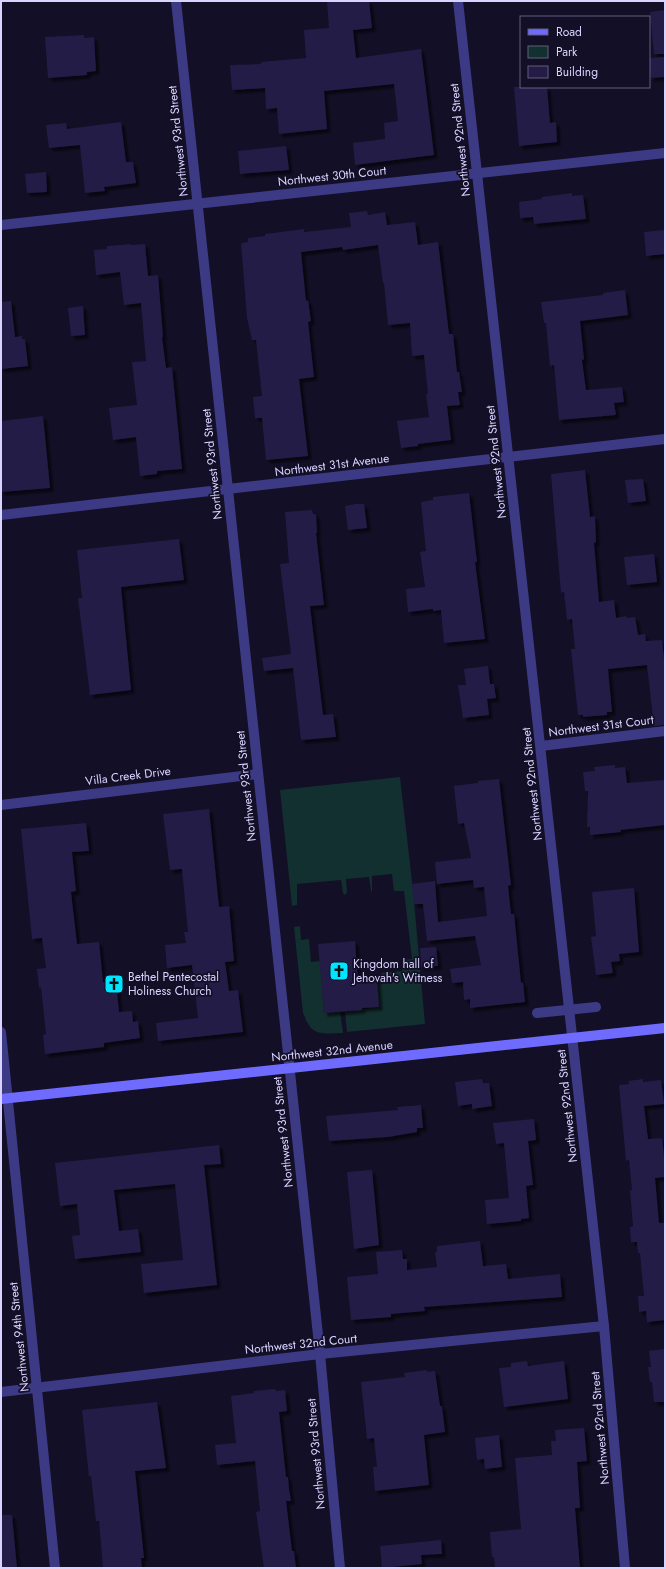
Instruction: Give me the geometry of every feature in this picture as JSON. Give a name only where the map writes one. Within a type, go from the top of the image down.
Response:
[{"type":"main road","name":"Northwest 32nd Avenue","points":[[4,1099],[665,1028]]},
{"type":"street","name":"Northwest 93rd Street","points":[[176,1],[320,1354],[340,1568]]},
{"type":"street","name":"Northwest 92nd Street","points":[[458,1],[570,1010],[604,1326],[627,1567]]},
{"type":"street","name":"Northwest 30th Court","points":[[1,225],[665,153]]},
{"type":"street","name":"Northwest 31st Avenue","points":[[1,515],[665,440]]},
{"type":"street","name":"Northwest 31st Court","points":[[541,746],[665,731]]},
{"type":"street","name":"Villa Creek Drive","points":[[1,804],[258,774]]},
{"type":"street","points":[[536,1013],[596,1007]]},
{"type":"street","name":"Northwest 94th Street","points":[[1,1032],[4,1099],[37,1388],[55,1568]]},
{"type":"street","name":"Northwest 32nd Court","points":[[1,1392],[320,1354],[604,1326]]},
{"type":"green space","points":[[400,777],[413,890],[425,1024],[347,1032],[345,1012],[379,1007],[377,985],[382,984],[381,973],[402,971],[402,962],[412,959],[404,891],[394,891],[392,874],[372,876],[372,892],[369,877],[346,879],[347,892],[345,895],[343,893],[341,880],[297,884],[297,905],[292,906],[280,790]]},
{"type":"green space","points":[[300,926],[301,940],[309,939],[311,962],[320,961],[324,1013],[340,1012],[343,1033],[322,1033],[314,1030],[310,1027],[303,1013],[294,927]]},
{"type":"building","points":[[327,1],[369,1],[372,28],[353,30],[356,58],[421,49],[434,155],[355,165],[353,143],[385,139],[384,123],[398,121],[394,84],[324,91],[327,129],[279,134],[277,108],[266,109],[265,88],[232,90],[230,65],[261,64],[261,62],[306,58],[304,30],[329,28]]},
{"type":"building","points":[[665,10],[665,54],[654,54],[650,12]]},
{"type":"building","points":[[84,35],[84,38],[94,37],[96,71],[87,72],[87,75],[48,78],[45,37]]},
{"type":"building","points":[[665,57],[665,77],[651,78],[650,58]]},
{"type":"building","points":[[514,87],[547,88],[550,123],[556,122],[557,142],[519,146]]},
{"type":"building","points":[[121,122],[126,162],[133,162],[136,183],[104,187],[105,191],[85,193],[80,145],[49,148],[46,125],[66,123],[67,129]]},
{"type":"building","points":[[286,146],[289,170],[240,174],[238,151]]},
{"type":"building","points":[[46,172],[47,192],[27,193],[25,174]]},
{"type":"building","points":[[572,193],[572,196],[583,195],[586,219],[534,224],[533,217],[520,218],[519,202]]},
{"type":"building","points":[[367,211],[368,215],[385,212],[387,225],[415,222],[418,245],[438,242],[449,334],[453,334],[457,372],[459,372],[462,392],[458,392],[460,405],[447,406],[451,440],[418,444],[418,446],[401,448],[397,421],[429,417],[424,355],[412,356],[410,323],[388,325],[384,283],[378,245],[343,250],[342,247],[301,252],[306,301],[308,300],[311,321],[308,322],[314,377],[299,379],[308,456],[266,460],[262,418],[255,418],[253,397],[262,396],[256,340],[252,340],[247,318],[241,243],[248,242],[248,238],[265,236],[265,234],[304,229],[304,232],[351,227],[349,213]]},
{"type":"building","points":[[665,230],[665,254],[646,256],[644,232]]},
{"type":"building","points":[[145,244],[148,276],[158,275],[162,337],[166,368],[172,367],[182,469],[157,471],[157,474],[140,476],[136,437],[113,440],[109,408],[137,405],[132,362],[146,361],[141,303],[124,305],[120,272],[96,275],[94,250],[107,249],[107,246]]},
{"type":"building","points":[[625,290],[628,315],[580,321],[584,359],[582,360],[586,390],[622,387],[624,402],[614,403],[616,415],[559,420],[554,365],[550,366],[546,323],[544,323],[541,302],[603,295],[603,293]]},
{"type":"building","points":[[11,301],[15,337],[22,336],[22,339],[25,339],[28,366],[1,369],[1,302]]},
{"type":"building","points":[[83,306],[85,335],[71,336],[68,308]]},
{"type":"building","points":[[43,416],[50,488],[1,492],[1,421]]},
{"type":"building","points":[[585,470],[590,517],[595,516],[596,542],[594,543],[599,602],[614,600],[616,618],[626,616],[627,618],[635,617],[638,635],[645,634],[646,641],[662,640],[665,669],[665,725],[654,726],[647,665],[608,669],[612,712],[607,712],[607,715],[583,717],[583,715],[578,715],[571,649],[575,649],[572,619],[567,620],[564,592],[561,593],[551,474]]},
{"type":"building","points":[[643,479],[646,501],[628,503],[625,480]]},
{"type":"building","points":[[469,493],[477,562],[475,562],[485,639],[444,643],[441,610],[433,611],[433,609],[408,612],[406,589],[425,587],[420,552],[426,551],[421,502],[433,500],[433,497]]},
{"type":"building","points":[[364,504],[367,528],[348,530],[345,506]]},
{"type":"building","points":[[312,510],[313,514],[316,514],[316,533],[324,605],[310,606],[323,715],[333,714],[336,737],[301,740],[293,668],[264,671],[262,658],[291,654],[280,564],[289,563],[285,512]]},
{"type":"building","points":[[179,539],[184,580],[121,587],[131,690],[90,695],[78,598],[82,598],[77,550]]},
{"type":"building","points":[[654,554],[657,582],[627,585],[624,557]]},
{"type":"building","points":[[488,666],[490,684],[494,684],[496,698],[487,699],[489,715],[463,718],[458,685],[466,685],[464,669]]},
{"type":"building","points":[[615,765],[615,768],[625,767],[627,783],[665,780],[665,825],[590,835],[590,827],[587,827],[588,791],[585,791],[583,772],[595,771],[594,767]]},
{"type":"building","points":[[499,779],[511,885],[508,886],[511,914],[514,914],[521,983],[523,982],[525,1002],[470,1008],[470,999],[464,1000],[463,982],[452,983],[450,969],[481,965],[475,936],[427,941],[423,904],[414,904],[412,884],[435,881],[438,922],[487,916],[484,887],[474,888],[473,880],[437,884],[435,862],[471,858],[464,823],[458,824],[454,786],[478,783],[478,781]]},
{"type":"building","points":[[209,809],[219,907],[229,906],[234,961],[225,962],[229,991],[238,990],[243,1032],[158,1041],[156,1023],[198,1018],[192,965],[167,968],[165,945],[186,943],[184,932],[188,932],[182,869],[170,870],[163,814]]},
{"type":"building","points":[[86,823],[89,851],[72,852],[76,891],[71,892],[77,944],[99,942],[103,982],[116,981],[119,1012],[132,1011],[133,1022],[138,1021],[140,1038],[104,1043],[104,1047],[45,1054],[43,1035],[46,1034],[41,987],[39,988],[37,969],[46,968],[42,938],[32,939],[21,829]]},
{"type":"building","points":[[634,888],[639,952],[619,954],[620,961],[611,962],[613,973],[596,975],[591,937],[596,936],[592,892]]},
{"type":"building","name":"Kingdom hall of Jehovah's Witness","points":[[355,941],[358,981],[377,980],[379,1007],[324,1013],[318,944]]},
{"type":"building","points":[[436,947],[438,966],[421,967],[420,948]]},
{"type":"building","points":[[482,1079],[483,1083],[489,1083],[492,1106],[472,1109],[472,1104],[458,1106],[455,1082]]},
{"type":"building","points":[[643,1079],[643,1082],[661,1080],[664,1104],[644,1106],[648,1139],[662,1138],[665,1167],[665,1177],[655,1178],[659,1223],[665,1223],[665,1320],[647,1322],[646,1311],[639,1312],[638,1296],[644,1296],[640,1253],[638,1253],[637,1242],[631,1242],[630,1227],[633,1226],[630,1190],[632,1190],[629,1160],[626,1161],[619,1085],[629,1084],[628,1081]]},
{"type":"building","points":[[421,1105],[423,1128],[417,1128],[417,1132],[388,1137],[329,1141],[326,1116],[398,1110],[397,1107]]},
{"type":"building","points":[[534,1119],[536,1140],[528,1141],[533,1185],[526,1186],[529,1218],[521,1219],[521,1221],[487,1224],[485,1200],[509,1198],[504,1143],[496,1144],[493,1123]]},
{"type":"building","points":[[219,1145],[221,1164],[204,1165],[217,1285],[144,1293],[141,1264],[183,1260],[175,1184],[114,1190],[119,1231],[138,1229],[141,1252],[75,1259],[72,1236],[80,1235],[77,1204],[60,1206],[55,1163]]},
{"type":"building","points":[[372,1170],[379,1245],[354,1249],[347,1172]]},
{"type":"building","points":[[480,1241],[483,1266],[506,1264],[508,1279],[560,1274],[562,1297],[424,1307],[425,1311],[391,1314],[391,1317],[351,1320],[347,1277],[378,1274],[376,1252],[402,1250],[403,1259],[407,1259],[407,1270],[437,1267],[435,1253],[437,1252],[437,1246]]},
{"type":"building","points":[[665,1349],[665,1402],[654,1402],[652,1382],[650,1382],[648,1367],[651,1367],[649,1351]]},
{"type":"building","points":[[527,1361],[528,1366],[564,1361],[568,1399],[504,1407],[499,1368],[511,1367],[511,1363]]},
{"type":"building","points":[[427,1370],[427,1372],[435,1371],[440,1406],[442,1406],[445,1432],[424,1435],[429,1485],[375,1491],[373,1467],[377,1467],[374,1438],[367,1439],[361,1382],[405,1377],[404,1373]]},
{"type":"building","points":[[275,1389],[276,1391],[285,1390],[287,1411],[279,1412],[286,1477],[288,1477],[291,1501],[286,1501],[292,1551],[294,1551],[296,1568],[264,1568],[256,1512],[260,1511],[255,1461],[217,1465],[215,1445],[236,1443],[231,1396],[254,1393],[254,1391]]},
{"type":"building","points":[[157,1402],[166,1468],[135,1471],[144,1558],[141,1558],[142,1568],[103,1568],[99,1521],[96,1521],[91,1476],[89,1477],[82,1410]]},
{"type":"building","points":[[584,1428],[587,1461],[577,1462],[580,1508],[575,1508],[580,1568],[495,1568],[494,1557],[492,1557],[490,1532],[521,1529],[515,1458],[552,1455],[551,1441],[556,1441],[555,1430]]},
{"type":"building","points":[[499,1435],[502,1467],[485,1469],[484,1459],[477,1460],[475,1438]]},
{"type":"building","points":[[1,1515],[12,1515],[17,1568],[1,1568]]},
{"type":"building","points":[[441,1540],[442,1554],[421,1555],[422,1564],[382,1568],[380,1546]]},
{"type":"place","name":"Kingdom hall of Jehovah's Witness","points":[[339,971]]},
{"type":"place","name":"Bethel Pentecostal Holiness Church","points":[[114,984]]}]
